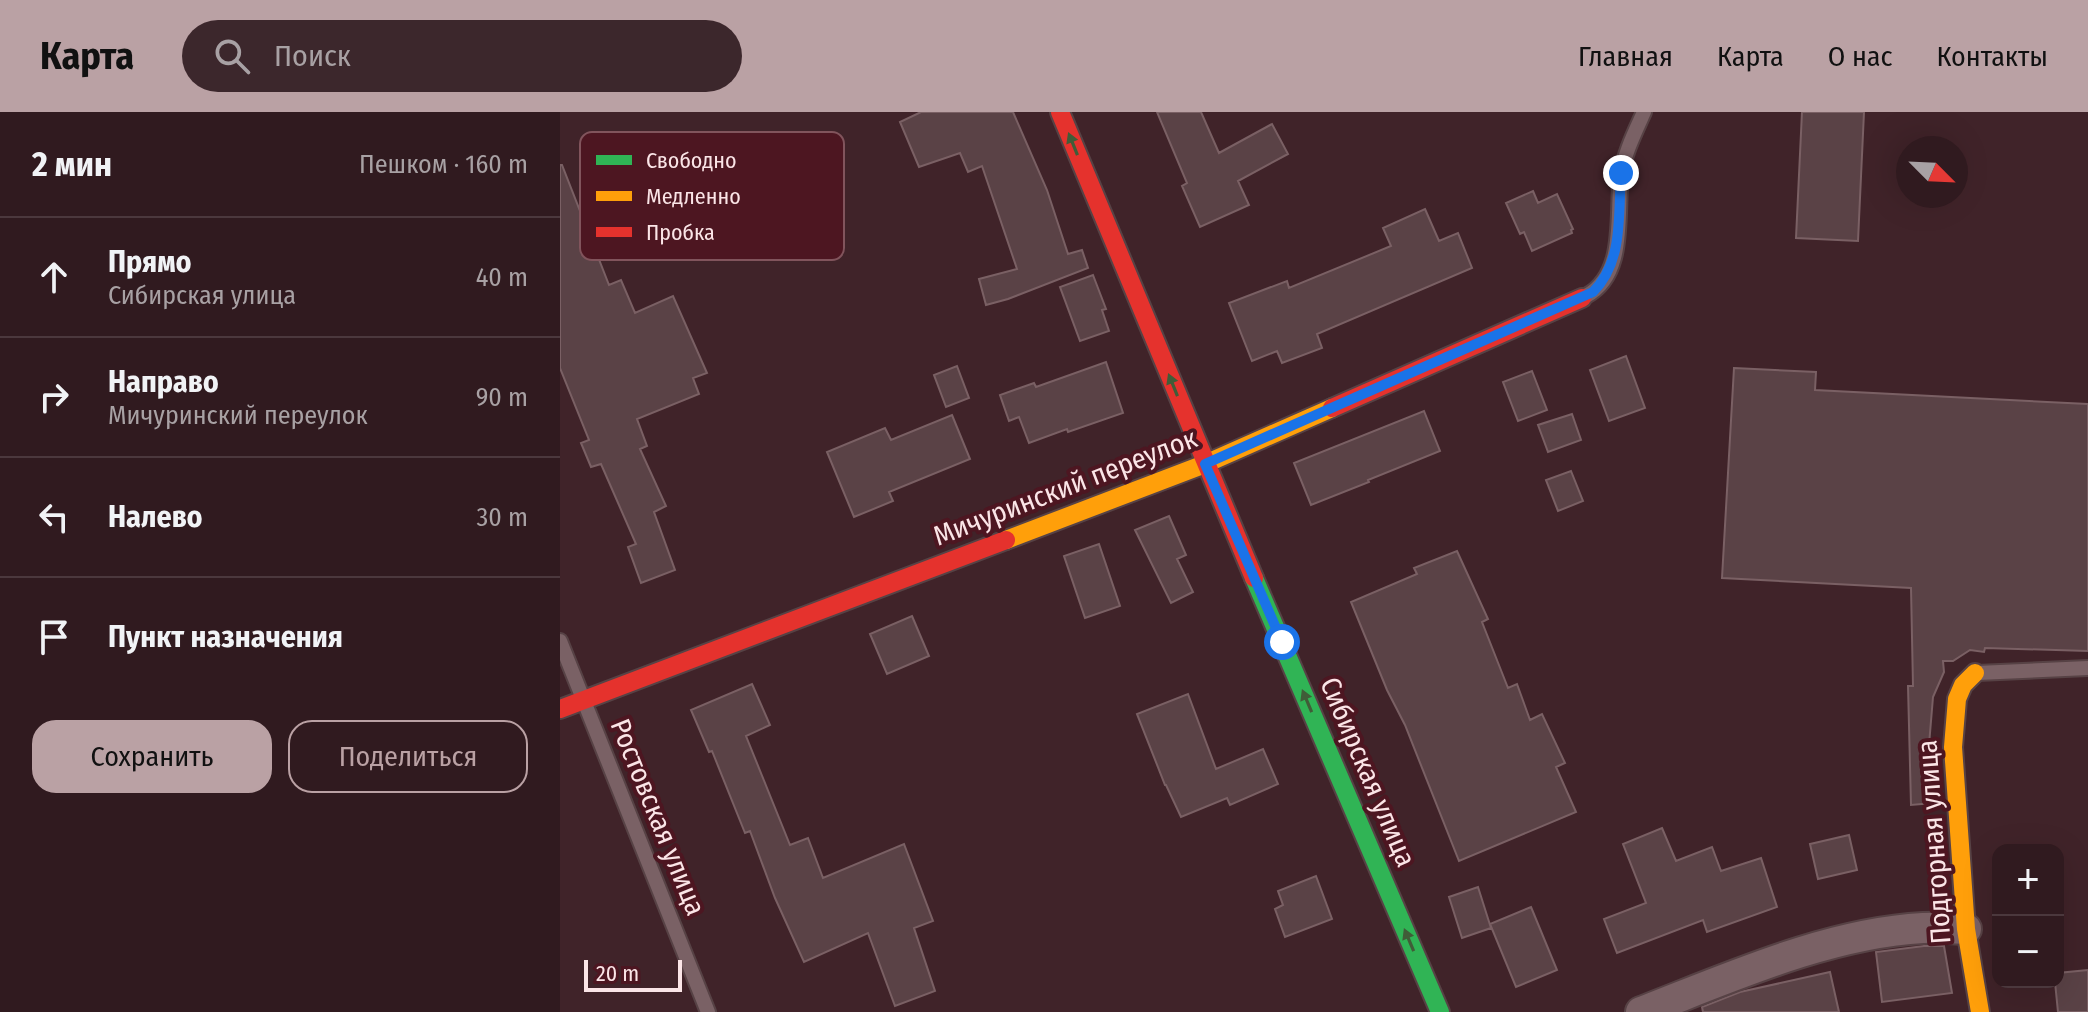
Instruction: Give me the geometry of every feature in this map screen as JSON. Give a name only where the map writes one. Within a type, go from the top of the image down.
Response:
[{"type":"street","name":"Сибирская улица","points":[[1060,112],[1205,464],[1440,1012]]},
{"type":"street","name":"Мичуринский переулок","points":[[560,709],[1205,464],[1582,298]]},
{"type":"street","name":"Подгорная улица","points":[[1975,673],[1963,685],[1957,699],[1953,747],[1966,929],[1980,1012]]},
{"type":"street","points":[[1641,1012],[1787,956],[1825,946],[1874,934],[1923,928],[1966,929]]},
{"type":"lane","points":[[1582,298],[1603,282],[1615,254],[1621,173],[1644,112]]},
{"type":"lane","name":"Ростовская улица","points":[[560,641],[708,1012]]},
{"type":"lane","points":[[1975,673],[2088,668]]},
{"type":"building","points":[[921,112],[1013,112],[1047,190],[1068,254],[1082,250],[1088,268],[986,305],[979,279],[1017,269],[982,166],[968,172],[960,153],[919,167],[900,122]]},
{"type":"building","points":[[1157,112],[1201,112],[1219,153],[1272,124],[1288,154],[1238,181],[1249,205],[1200,227],[1182,186],[1187,183]]},
{"type":"building","points":[[1802,112],[1864,112],[1858,241],[1796,238]]},
{"type":"building","points":[[562,165],[580,211],[580,260],[599,260],[609,285],[621,280],[635,313],[673,296],[707,373],[693,378],[699,394],[637,419],[647,446],[640,449],[666,506],[654,512],[675,570],[641,583],[628,547],[636,544],[601,464],[591,467],[581,443],[589,440],[560,368]]},
{"type":"building","points":[[1533,191],[1538,203],[1557,194],[1573,229],[1572,233],[1532,251],[1524,232],[1520,234],[1506,203]]},
{"type":"building","points":[[1425,209],[1439,241],[1458,233],[1472,268],[1317,334],[1322,348],[1282,363],[1277,351],[1252,361],[1229,303],[1287,281],[1289,288],[1391,246],[1383,228]]},
{"type":"building","points":[[1093,275],[1106,309],[1102,310],[1109,331],[1080,341],[1060,287]]},
{"type":"building","points":[[1626,356],[1645,408],[1609,421],[1590,370]]},
{"type":"building","points":[[1106,362],[1123,413],[1029,443],[1019,417],[1009,421],[1000,395],[1034,383],[1036,387]]},
{"type":"building","points":[[957,366],[969,398],[946,407],[934,375]]},
{"type":"building","points":[[1734,368],[1816,372],[1815,390],[2088,404],[2088,651],[1985,648],[1984,652],[1970,650],[1953,661],[1943,661],[1944,672],[1933,697],[1929,745],[1933,803],[1911,805],[1908,686],[1913,686],[1911,588],[1722,578]]},
{"type":"building","points":[[1532,371],[1547,410],[1518,421],[1503,382]]},
{"type":"building","points":[[1424,411],[1440,451],[1311,505],[1294,463]]},
{"type":"building","points":[[1572,414],[1581,440],[1548,452],[1538,425]]},
{"type":"building","points":[[952,415],[970,459],[889,492],[893,501],[854,517],[827,452],[885,428],[891,440]]},
{"type":"building","points":[[1571,471],[1583,501],[1558,511],[1546,480]]},
{"type":"building","points":[[1169,516],[1186,555],[1177,559],[1193,592],[1171,603],[1135,530]]},
{"type":"building","points":[[1099,544],[1120,606],[1085,618],[1064,556]]},
{"type":"building","points":[[1457,551],[1488,619],[1482,622],[1508,688],[1517,684],[1530,720],[1542,714],[1565,763],[1556,767],[1576,812],[1459,861],[1405,725],[1387,690],[1351,602],[1417,574],[1414,568]]},
{"type":"building","points":[[912,616],[929,656],[887,674],[870,634]]},
{"type":"building","points":[[752,684],[770,725],[746,736],[790,845],[808,838],[823,878],[904,844],[933,921],[914,928],[935,991],[895,1006],[868,933],[804,962],[775,898],[750,831],[745,833],[712,751],[709,752],[691,710]]},
{"type":"building","points":[[1188,694],[1216,769],[1263,749],[1278,784],[1230,805],[1227,798],[1181,817],[1137,714]]},
{"type":"building","points":[[1662,828],[1676,861],[1712,847],[1721,871],[1761,858],[1777,907],[1707,932],[1703,920],[1617,953],[1604,919],[1646,903],[1623,844]]},
{"type":"building","points":[[1849,835],[1857,870],[1818,879],[1810,844]]},
{"type":"building","points":[[1316,876],[1332,919],[1285,937],[1275,909],[1283,905],[1278,891]]},
{"type":"building","points":[[1478,887],[1491,928],[1462,938],[1449,897]]},
{"type":"building","points":[[1531,907],[1557,970],[1516,987],[1490,924]]},
{"type":"building","points":[[1944,946],[1952,993],[1882,1002],[1876,952]]},
{"type":"building","points":[[2088,970],[2088,1012],[2058,1012],[2056,988],[2064,988],[2064,972]]},
{"type":"building","points":[[1830,972],[1839,1012],[1703,1012],[1702,1007],[1740,992]]},
{"type":"traffic: fast","points":[[1254,578],[1440,1012]]},
{"type":"traffic: slow","points":[[1006,540],[1205,464],[1332,408]]},
{"type":"traffic: slow","points":[[1975,673],[1963,685],[1957,699],[1953,747],[1966,929],[1980,1012]]},
{"type":"traffic: jam","points":[[1060,112],[1254,578]]},
{"type":"traffic: jam","points":[[1332,408],[1582,298]]},
{"type":"traffic: jam","points":[[560,709],[1006,540]]},
{"type":"route","points":[[1282,642],[1205,464],[1593,292],[1603,282],[1615,254],[1621,173]]}]
